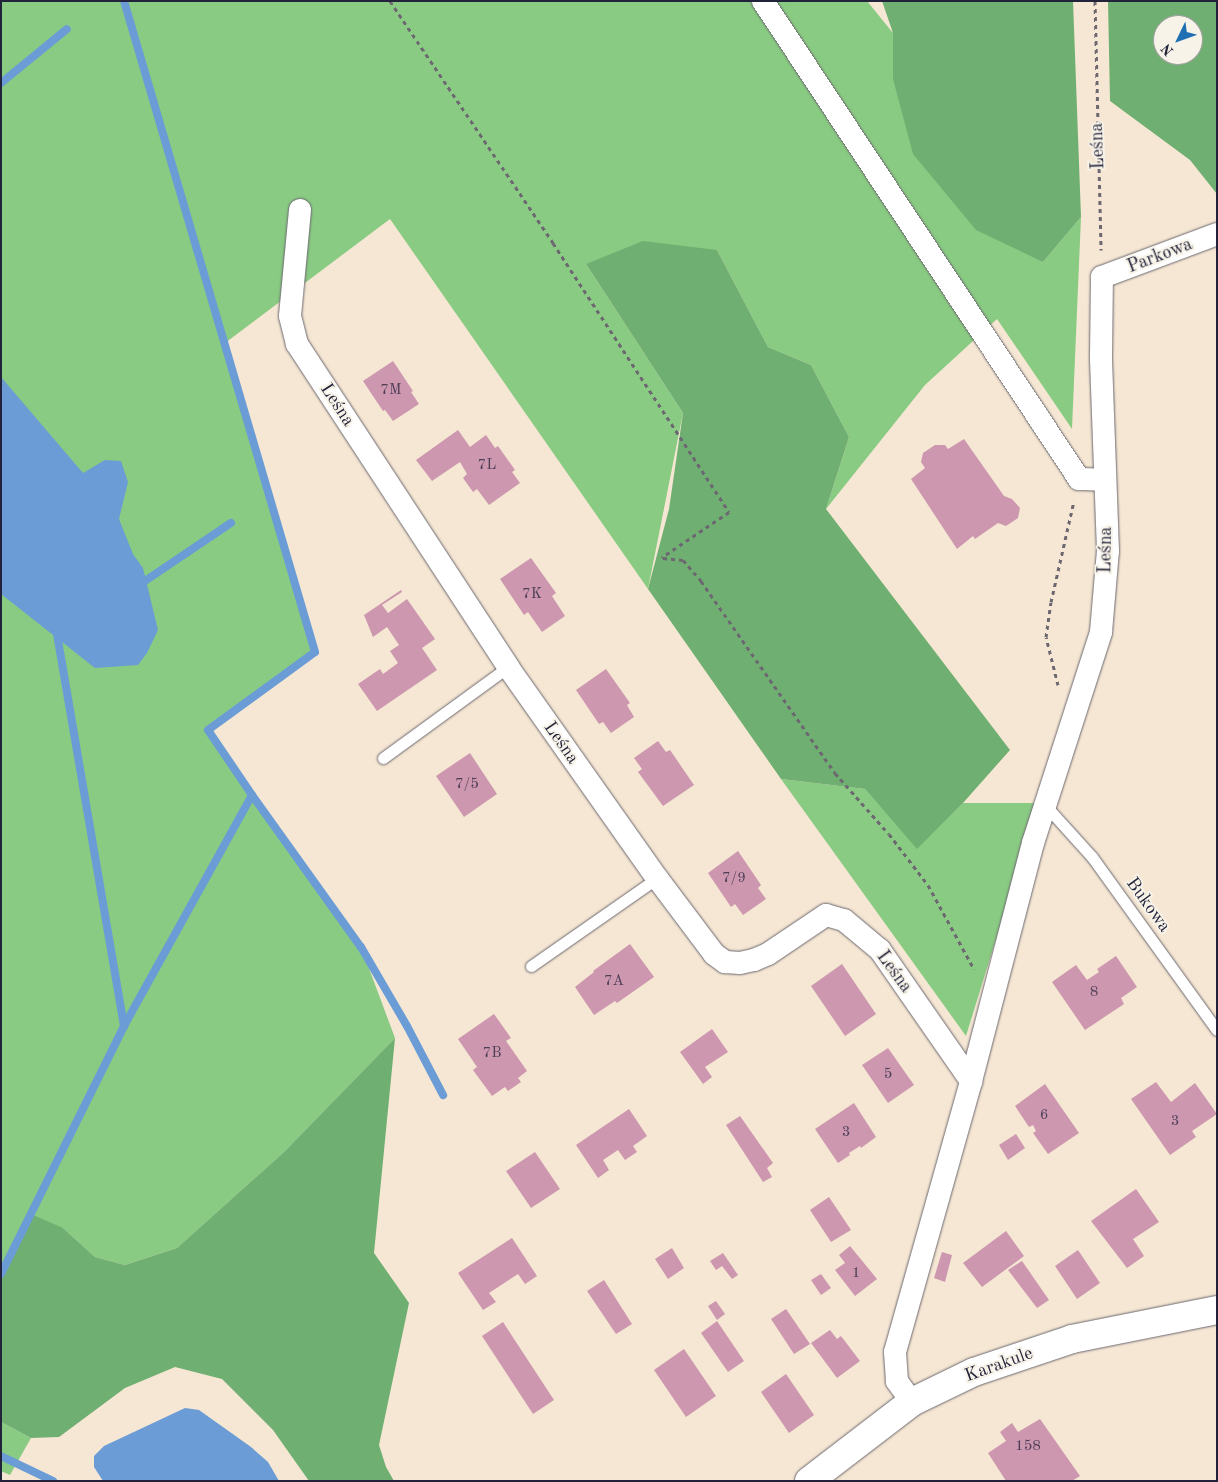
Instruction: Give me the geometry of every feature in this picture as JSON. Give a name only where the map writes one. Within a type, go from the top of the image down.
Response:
[{"type":"street","points":[[764,1],[1079,478],[1105,480]]},
{"type":"street","name":"Leśna","points":[[300,210],[290,316],[297,344],[508,667],[657,878],[714,954],[725,962],[740,963],[768,954],[826,915],[844,920],[880,950],[971,1081]]},
{"type":"street","name":"Parkowa","points":[[1102,277],[1217,234]]},
{"type":"street","name":"Leśna","points":[[912,1402],[898,1381],[895,1352],[971,1081],[1033,843],[1101,632],[1108,551],[1101,356],[1102,277]]},
{"type":"street","name":"Karakule","points":[[809,1481],[912,1402],[974,1372],[1072,1339],[1217,1310]]},
{"type":"lane","points":[[383,758],[508,667]]},
{"type":"lane","name":"Bukowa","points":[[1045,805],[1092,857],[1217,1030]]},
{"type":"lane","points":[[531,966],[657,878]]},
{"type":"path","points":[[390,1],[553,242],[730,512],[662,557],[683,560],[701,581],[835,773],[889,834],[922,877],[992,1001]]},
{"type":"path","name":"Leśna","points":[[1095,1],[1102,277]]},
{"type":"path","points":[[1074,716],[1057,684],[1046,637],[1050,602],[1079,478]]},
{"type":"green space","points":[[1,1],[867,1],[893,33],[893,79],[1043,262],[1081,217],[1072,429],[997,319],[925,385],[826,509],[849,437],[811,365],[768,347],[717,250],[586,264],[683,413],[648,589],[390,219],[225,343],[315,652],[208,730],[361,947],[395,1038],[284,1152],[177,1248],[125,1265],[95,1257],[63,1228],[1,1271]]},
{"type":"green space","points":[[882,1],[1073,1],[1081,217],[1043,262],[976,230],[913,154],[893,79],[893,33]]},
{"type":"green space","points":[[1108,1],[1217,1],[1217,194],[1190,160],[1110,101]]},
{"type":"green space","points":[[643,241],[717,250],[768,347],[811,365],[849,437],[826,509],[1010,750],[963,803],[917,849],[865,789],[781,779],[648,589],[669,509],[683,413],[586,264]]},
{"type":"green space","points":[[781,779],[865,789],[917,848],[963,803],[1038,803],[966,1036]]},
{"type":"green space","points":[[395,1038],[374,1253],[409,1303],[379,1445],[386,1467],[394,1481],[309,1481],[273,1430],[222,1379],[175,1367],[125,1388],[59,1437],[31,1438],[1,1422],[1,1271],[31,1214],[63,1228],[95,1257],[125,1265],[177,1248],[284,1152]]},
{"type":"green space","points":[[1,1422],[31,1438],[10,1475],[1,1471]]},
{"type":"water","points":[[1,377],[83,473],[105,460],[121,461],[128,482],[119,519],[133,554],[143,568],[158,630],[147,653],[138,665],[95,668],[1,594]]},
{"type":"water","points":[[185,1408],[199,1410],[251,1447],[268,1462],[279,1481],[103,1481],[94,1467],[94,1456],[104,1446]]},
{"type":"building","points":[[393,361],[413,391],[411,392],[419,404],[393,421],[385,410],[383,411],[363,381]]},
{"type":"building","points":[[458,430],[470,447],[486,435],[495,448],[498,446],[515,470],[512,472],[520,483],[489,505],[477,489],[473,492],[463,478],[467,474],[460,462],[432,481],[416,460]]},
{"type":"building","points":[[964,439],[1004,496],[1012,499],[1020,508],[1018,518],[1006,526],[998,523],[975,539],[973,536],[957,549],[911,479],[925,468],[921,462],[923,453],[935,445],[945,445],[948,449]]},
{"type":"building","points":[[531,558],[556,593],[552,596],[565,616],[542,632],[528,612],[524,615],[500,579]]},
{"type":"building","points":[[401,590],[402,592],[382,605],[388,613],[407,599],[435,639],[422,648],[437,670],[377,711],[358,684],[380,669],[383,674],[398,663],[390,651],[399,645],[387,627],[373,637],[364,615]]},
{"type":"building","points":[[606,669],[630,703],[627,705],[634,717],[611,733],[603,722],[599,724],[576,690]]},
{"type":"building","points":[[658,741],[666,752],[670,750],[694,785],[663,806],[638,772],[642,769],[634,758]]},
{"type":"building","points":[[470,753],[497,794],[464,817],[436,776]]},
{"type":"building","points":[[738,851],[761,885],[758,888],[766,899],[743,915],[735,904],[731,907],[708,873]]},
{"type":"building","points":[[630,944],[654,977],[617,1003],[615,1001],[594,1015],[575,987],[593,971]]},
{"type":"building","points":[[1116,956],[1137,987],[1121,998],[1124,1004],[1085,1030],[1052,982],[1076,965],[1087,980],[1099,972],[1097,969]]},
{"type":"building","points":[[842,964],[876,1014],[845,1036],[811,986]]},
{"type":"building","points":[[494,1014],[511,1038],[506,1041],[527,1071],[518,1078],[521,1082],[508,1091],[505,1087],[492,1096],[473,1070],[477,1067],[458,1039]]},
{"type":"building","points":[[712,1029],[728,1052],[705,1067],[712,1077],[703,1084],[680,1052]]},
{"type":"building","points":[[888,1048],[914,1085],[888,1103],[862,1065]]},
{"type":"building","points":[[1156,1082],[1171,1102],[1195,1083],[1217,1114],[1192,1131],[1196,1137],[1170,1155],[1131,1099]]},
{"type":"building","points":[[1045,1084],[1079,1133],[1048,1154],[1033,1133],[1036,1131],[1033,1125],[1029,1127],[1015,1106]]},
{"type":"building","points":[[854,1103],[876,1137],[861,1148],[860,1146],[849,1153],[850,1155],[838,1163],[815,1129]]},
{"type":"building","points":[[629,1109],[647,1136],[633,1146],[637,1152],[625,1160],[618,1150],[603,1160],[609,1170],[598,1178],[576,1145]]},
{"type":"building","points":[[740,1116],[773,1163],[767,1168],[772,1177],[763,1182],[726,1125]]},
{"type":"building","points":[[1016,1134],[1025,1148],[1008,1160],[999,1145]]},
{"type":"building","points":[[535,1152],[560,1189],[531,1208],[506,1171]]},
{"type":"building","points":[[1136,1189],[1159,1222],[1133,1239],[1144,1256],[1127,1268],[1091,1221]]},
{"type":"building","points":[[829,1197],[851,1230],[831,1242],[810,1210]]},
{"type":"building","points":[[1006,1231],[1024,1256],[982,1287],[963,1263]]},
{"type":"building","points":[[512,1238],[537,1276],[525,1284],[518,1274],[489,1293],[496,1302],[483,1310],[458,1273]]},
{"type":"building","points":[[850,1246],[877,1279],[855,1296],[835,1270],[845,1263],[839,1255]]},
{"type":"building","points":[[672,1248],[684,1268],[668,1279],[655,1259]]},
{"type":"building","points":[[1078,1250],[1100,1283],[1077,1299],[1055,1266]]},
{"type":"building","points":[[942,1252],[952,1255],[945,1282],[934,1278]]},
{"type":"building","points":[[723,1253],[738,1275],[732,1279],[722,1266],[716,1270],[710,1261]]},
{"type":"building","points":[[1022,1261],[1049,1300],[1037,1308],[1008,1270]]},
{"type":"building","points":[[821,1274],[831,1288],[821,1295],[811,1280]]},
{"type":"building","points":[[604,1280],[632,1324],[616,1334],[587,1291]]},
{"type":"building","points":[[716,1301],[725,1314],[717,1320],[708,1306]]},
{"type":"building","points":[[786,1309],[810,1344],[794,1354],[771,1319]]},
{"type":"building","points":[[717,1321],[744,1361],[728,1372],[701,1333]]},
{"type":"building","points":[[503,1322],[554,1400],[533,1414],[482,1336]]},
{"type":"building","points":[[830,1330],[837,1339],[841,1336],[860,1361],[837,1378],[811,1343]]},
{"type":"building","points":[[684,1349],[716,1396],[686,1417],[654,1370]]},
{"type":"building","points":[[786,1374],[814,1415],[789,1433],[761,1392]]},
{"type":"building","points":[[1040,1419],[1080,1476],[1072,1481],[1006,1481],[988,1453],[1006,1441],[1000,1432],[1012,1423],[1018,1432]]},
{"type":"waterway","points":[[124,1],[315,652],[208,730],[252,795],[124,1026]]},
{"type":"waterway","points":[[1,83],[67,29]]},
{"type":"waterway","points":[[139,585],[231,523]]},
{"type":"waterway","points":[[1,1274],[124,1026],[56,629]]},
{"type":"waterway","points":[[252,795],[361,947],[407,1026],[443,1095]]},
{"type":"waterway","points":[[1,1456],[53,1481]]}]
